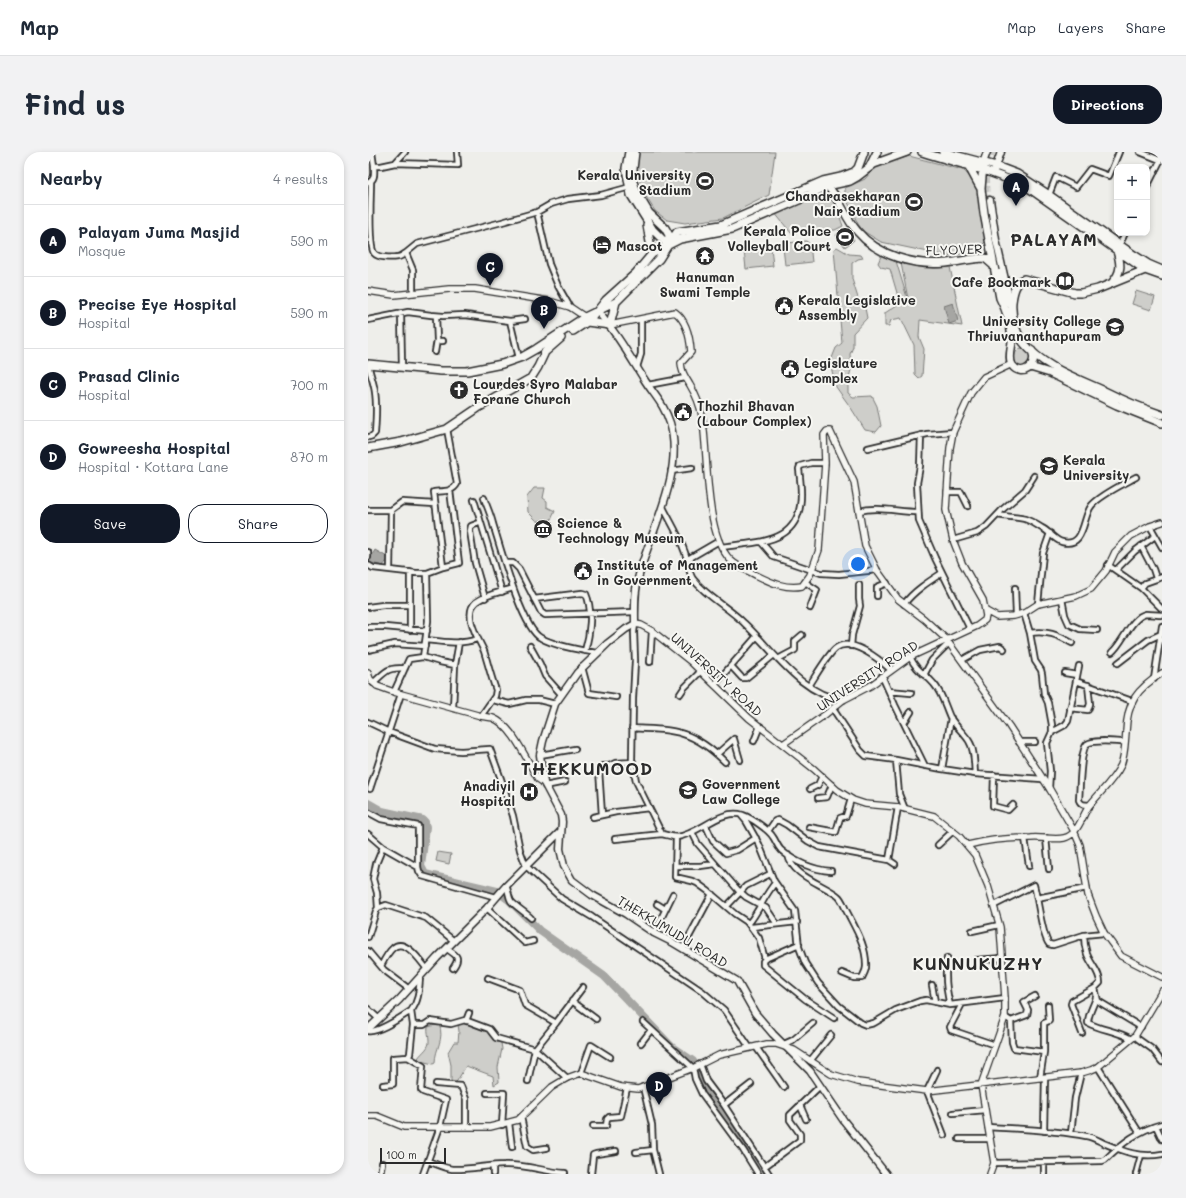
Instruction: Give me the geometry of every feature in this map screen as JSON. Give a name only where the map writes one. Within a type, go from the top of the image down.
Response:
[{"type":"main road","points":[[629,152],[626,168],[631,195],[646,221],[668,245]]},
{"type":"main road","points":[[634,152],[633,182],[637,193],[649,213],[665,228],[669,235],[668,245]]},
{"type":"main road","points":[[665,228],[677,232],[721,225],[823,181],[848,175],[854,172],[858,168],[864,152]]},
{"type":"main road","points":[[869,168],[877,152]]},
{"type":"main road","points":[[368,448],[401,442],[447,429],[478,408],[531,378],[545,352],[559,339],[597,311],[606,300],[636,273],[652,254],[668,245],[680,240],[732,229],[799,200],[827,186],[850,181],[858,177],[874,164],[907,152]]},
{"type":"main road","points":[[922,152],[968,165],[982,166]]},
{"type":"main road","points":[[943,152],[982,166],[1017,174],[1049,195],[1145,270],[1162,276]]},
{"type":"main road","points":[[987,152],[982,166],[981,190],[993,265],[1000,298],[1009,310],[1018,332],[1030,349],[1034,358],[1030,367]]},
{"type":"main road","points":[[995,169],[1001,152]]},
{"type":"main road","points":[[968,165],[981,190]]},
{"type":"main road","points":[[995,169],[1010,179],[1030,189],[1118,248],[1162,270]]},
{"type":"main road","name":"FLYOVER","points":[[827,186],[834,193],[857,231],[879,250],[898,258],[926,263],[944,263],[985,258],[993,265]]},
{"type":"main road","points":[[988,200],[1009,310],[1012,340],[1010,360],[1012,364],[1017,369],[1021,370],[1030,367],[1050,374],[1117,405],[1162,423]]},
{"type":"main road","points":[[646,221],[652,254]]},
{"type":"main road","points":[[597,311],[616,302],[645,275],[659,259],[677,232]]},
{"type":"main road","points":[[1112,283],[1120,270],[1118,248]]},
{"type":"main road","points":[[1009,310],[1014,290],[1019,282],[1024,279],[1075,293],[1081,293],[1098,289],[1145,270]]},
{"type":"main road","points":[[610,325],[616,302]]},
{"type":"main road","points":[[545,784],[540,755],[543,740],[555,704],[582,667],[626,629],[635,624],[635,597],[638,576],[663,507],[672,471],[674,445],[670,423],[662,403],[648,385],[610,325],[597,311]]},
{"type":"main road","points":[[368,364],[441,371],[467,370],[502,364],[519,358],[536,350],[586,320],[610,325]]},
{"type":"main road","points":[[1012,352],[1017,346],[1025,346],[1054,368],[1109,394],[1162,415]]},
{"type":"main road","name":"THEKKUMUDU ROAD","points":[[545,784],[561,815],[562,822],[560,849],[564,866],[572,880],[592,895],[626,914],[654,933],[683,948],[737,982],[754,1013],[810,1071],[844,1121],[886,1174]]},
{"type":"main road","points":[[368,1030],[561,831]]},
{"type":"street","points":[[372,152],[375,175],[370,182],[370,223],[372,250],[376,256],[380,257],[398,257],[406,253],[417,244],[537,212],[551,204],[568,199],[601,195],[630,188]]},
{"type":"street","points":[[395,163],[405,152]]},
{"type":"street","points":[[374,166],[395,163],[458,164],[457,152]]},
{"type":"street","points":[[1049,195],[1056,177],[1076,187],[1090,169],[1109,176],[1119,152]]},
{"type":"street","points":[[1140,152],[1161,159],[1150,181]]},
{"type":"street","points":[[537,212],[549,264],[558,286],[570,307],[586,320]]},
{"type":"street","points":[[1118,248],[1124,236]]},
{"type":"street","points":[[406,253],[413,270],[414,293]]},
{"type":"street","points":[[368,291],[394,296],[449,289],[475,289],[548,301],[570,307]]},
{"type":"street","points":[[368,320],[408,312],[436,316],[465,315],[510,320],[526,319]]},
{"type":"street","points":[[610,325],[675,312],[682,317],[690,338],[691,352],[681,363],[681,370],[698,401],[702,418],[711,508],[719,541],[727,556],[734,563],[774,583],[786,587],[794,588],[802,586],[812,570],[819,550],[821,540],[825,463],[824,433],[830,431],[854,482],[865,546],[878,570],[898,599],[924,619],[947,641],[962,660],[1049,788],[1074,831],[1080,845],[1087,888],[1096,916],[1104,933],[1121,956],[1162,977]]},
{"type":"street","points":[[401,313],[402,367]]},
{"type":"street","points":[[435,352],[437,341],[436,316]]},
{"type":"street","points":[[637,367],[642,354],[641,319]]},
{"type":"street","points":[[510,320],[519,358]]},
{"type":"street","points":[[437,341],[443,341]]},
{"type":"street","points":[[368,364],[371,380],[375,390],[376,412],[376,433],[369,437]]},
{"type":"street","points":[[985,620],[986,611],[983,600],[962,563],[953,540],[946,510],[953,432],[968,398],[984,377],[1012,364]]},
{"type":"street","points":[[648,385],[685,378]]},
{"type":"street","points":[[443,567],[434,492],[455,489],[458,484],[447,429]]},
{"type":"street","points":[[868,448],[921,435],[953,432]]},
{"type":"street","points":[[921,435],[920,466],[917,483],[918,512],[921,528],[970,628]]},
{"type":"street","points":[[722,547],[761,542],[786,533],[796,520],[801,494],[800,466],[812,463],[825,463]]},
{"type":"street","points":[[672,471],[692,468]]},
{"type":"street","points":[[953,540],[977,533],[986,527],[1025,490],[1034,476]]},
{"type":"street","points":[[998,515],[1026,520],[1044,529],[1062,542],[1074,540],[1082,533],[1087,512],[1091,506],[1110,492],[1136,477]]},
{"type":"street","points":[[368,565],[373,568],[427,573],[459,563],[450,490]]},
{"type":"street","points":[[947,492],[961,492],[968,506]]},
{"type":"street","points":[[484,498],[514,588],[532,630],[540,638],[572,648],[597,653]]},
{"type":"street","points":[[474,500],[502,592]]},
{"type":"street","points":[[368,510],[391,510],[402,502],[436,504]]},
{"type":"street","points":[[663,507],[680,538],[688,559],[693,579],[708,595],[744,622],[788,670],[825,697],[843,700]]},
{"type":"street","points":[[859,511],[866,509],[878,509],[918,512]]},
{"type":"street","points":[[390,570],[391,510]]},
{"type":"street","points":[[480,522],[471,526],[470,531],[475,563],[485,598]]},
{"type":"street","points":[[1050,533],[1043,553],[1038,604],[1076,596],[1091,589],[1106,571],[1115,552],[1131,536],[1150,526],[1162,522]]},
{"type":"street","points":[[1150,526],[1162,546]]},
{"type":"street","points":[[1116,570],[1155,536]]},
{"type":"street","points":[[688,559],[719,541]]},
{"type":"street","points":[[761,542],[774,557],[821,574],[878,570]]},
{"type":"street","points":[[1142,546],[1156,578]]},
{"type":"street","points":[[368,552],[368,557]]},
{"type":"street","points":[[505,563],[512,563],[519,569],[541,612],[545,615],[635,612]]},
{"type":"street","points":[[1108,565],[1140,588],[1162,609]]},
{"type":"street","points":[[410,572],[410,630]]},
{"type":"street","points":[[423,657],[427,632],[427,573]]},
{"type":"street","points":[[904,604],[925,584],[942,573]]},
{"type":"street","points":[[1140,588],[1145,583],[1162,577]]},
{"type":"street","points":[[804,582],[817,590],[810,608]]},
{"type":"street","points":[[876,596],[877,587],[887,584]]},
{"type":"street","points":[[851,646],[852,635],[860,606],[859,585]]},
{"type":"street","points":[[481,716],[495,696],[496,690],[483,650],[473,629],[472,609],[476,602],[514,588]]},
{"type":"street","points":[[1015,588],[1016,615]]},
{"type":"street","points":[[534,599],[584,593],[588,598],[590,613],[588,640],[585,651]]},
{"type":"street","points":[[1062,599],[1065,615],[1069,624],[1080,629],[1097,630]]},
{"type":"street","name":"UNIVERSITY ROAD","points":[[783,744],[833,709],[843,700],[870,686],[910,657],[947,641],[985,620],[1024,613],[1038,604]]},
{"type":"street","points":[[368,607],[383,605],[410,605]]},
{"type":"street","points":[[986,611],[996,617]]},
{"type":"street","points":[[1024,613],[1030,633],[1035,661],[1041,670],[1042,684],[1050,714],[1052,732],[1047,743],[1050,771],[1049,788]]},
{"type":"street","points":[[1112,652],[1117,648],[1129,629],[1140,617],[1145,614],[1162,615]]},
{"type":"street","points":[[635,624],[632,762],[636,781],[662,834]]},
{"type":"street","name":"UNIVERSITY ROAD","points":[[635,624],[642,625],[652,631],[701,671],[734,704],[760,726],[851,799]]},
{"type":"street","points":[[1154,679],[1162,626]]},
{"type":"street","points":[[368,627],[385,627],[427,632]]},
{"type":"street","points":[[650,662],[652,631]]},
{"type":"street","points":[[1030,633],[1043,631],[1072,643]]},
{"type":"street","points":[[1118,663],[1148,640],[1161,634]]},
{"type":"street","points":[[731,666],[742,678],[746,678],[776,657],[795,650],[794,641],[802,635]]},
{"type":"street","points":[[715,684],[757,636]]},
{"type":"street","points":[[426,640],[450,643],[470,642],[477,640]]},
{"type":"street","points":[[924,675],[932,660],[947,641]]},
{"type":"street","points":[[453,708],[455,664],[459,642]]},
{"type":"street","points":[[368,650],[395,644],[425,646]]},
{"type":"street","points":[[809,686],[834,649],[842,645],[851,646],[871,654],[891,670]]},
{"type":"street","points":[[530,646],[545,676],[561,694]]},
{"type":"street","points":[[962,660],[980,650],[1000,646],[1004,649]]},
{"type":"street","points":[[394,692],[408,659],[418,659],[423,657],[440,662],[455,664]]},
{"type":"street","points":[[910,657],[914,666],[934,683],[939,690],[951,718],[970,742],[975,774]]},
{"type":"street","points":[[1052,732],[1065,726],[1068,721],[1079,666]]},
{"type":"street","points":[[582,667],[589,693],[616,697]]},
{"type":"street","points":[[371,683],[387,669],[405,668]]},
{"type":"street","points":[[680,694],[701,671]]},
{"type":"street","points":[[368,673],[371,683],[377,686],[481,716],[494,718],[514,736],[538,779],[545,784],[564,782]]},
{"type":"street","points":[[1065,673],[1077,675]]},
{"type":"street","points":[[968,845],[982,842],[1024,838],[1065,838],[1078,828],[1082,816],[1116,773],[1124,755],[1126,722],[1132,701],[1162,673]]},
{"type":"street","points":[[882,676],[925,766]]},
{"type":"street","points":[[1076,681],[1132,701]]},
{"type":"street","points":[[1070,708],[1088,710],[1090,704],[1088,686]]},
{"type":"street","points":[[889,691],[911,693]]},
{"type":"street","points":[[370,789],[401,694]]},
{"type":"street","points":[[492,700],[508,704],[526,700],[539,700],[555,704]]},
{"type":"street","points":[[833,709],[860,750],[866,756],[975,774],[1042,778]]},
{"type":"street","points":[[904,723],[912,712]]},
{"type":"street","points":[[942,769],[951,718]]},
{"type":"street","points":[[368,722],[389,732],[435,749],[461,751],[490,749],[502,779],[513,816],[520,850],[526,866],[562,899],[592,917],[702,990],[724,1010],[784,1087]]},
{"type":"street","points":[[754,741],[760,726]]},
{"type":"street","points":[[632,728],[681,732],[708,746],[725,762]]},
{"type":"street","points":[[717,754],[734,739],[740,760]]},
{"type":"street","points":[[1019,742],[1036,742]]},
{"type":"street","points":[[1090,805],[1084,805],[1080,803],[1079,800],[1083,756],[1086,745],[1088,743],[1095,742],[1125,742]]},
{"type":"street","points":[[540,755],[575,749]]},
{"type":"street","points":[[896,760],[899,794],[906,809]]},
{"type":"street","points":[[602,815],[599,770],[602,766],[609,766],[615,763],[632,762]]},
{"type":"street","points":[[994,775],[993,806],[1008,810],[1014,805]]},
{"type":"street","points":[[810,789],[818,785],[822,776]]},
{"type":"street","points":[[818,798],[827,797],[832,785]]},
{"type":"street","points":[[809,827],[836,832],[840,818],[846,816],[851,799],[865,804],[898,807],[934,816],[953,830],[968,845],[975,855],[985,876],[995,905],[999,925],[1005,998],[1005,1017],[981,1085],[994,1163],[990,1174]]},
{"type":"street","points":[[888,860],[898,807]]},
{"type":"street","points":[[593,817],[649,808]]},
{"type":"street","points":[[368,812],[381,819],[418,826],[418,867],[420,874],[425,878],[497,896]]},
{"type":"street","points":[[615,839],[662,834],[676,837],[706,826],[718,818],[737,813],[746,816],[768,831],[780,848],[796,861],[825,871],[831,871]]},
{"type":"street","points":[[741,815],[756,838],[775,883],[795,911],[799,944],[805,963],[818,983],[839,1006],[861,1023],[870,1024],[896,1010],[920,1001],[926,1000],[950,1005],[1005,998]]},
{"type":"street","points":[[768,831],[775,821],[778,820],[819,847],[888,860],[895,864]]},
{"type":"street","points":[[706,826],[713,841],[726,853],[737,850],[756,838]]},
{"type":"street","points":[[938,845],[953,830]]},
{"type":"street","points":[[692,832],[698,844],[740,892],[771,913],[777,924]]},
{"type":"street","points":[[368,834],[383,847],[418,867]]},
{"type":"street","points":[[676,837],[675,877],[692,881],[712,894],[750,925],[758,938],[765,959],[763,965],[804,998],[834,1018]]},
{"type":"street","points":[[1024,838],[1029,866]]},
{"type":"street","points":[[1046,838],[1049,869]]},
{"type":"street","points":[[368,936],[378,908],[377,893],[370,880],[383,847]]},
{"type":"street","points":[[788,855],[789,863],[798,871],[838,896],[857,930],[864,947],[866,968],[862,978],[854,978],[842,973]]},
{"type":"street","points":[[676,866],[700,866],[715,864]]},
{"type":"street","points":[[727,906],[750,884],[770,874]]},
{"type":"street","points":[[750,925],[768,890],[775,883]]},
{"type":"street","points":[[995,905],[1034,885],[1038,898],[1045,937],[1049,944],[1053,945],[1084,935],[1104,933]]},
{"type":"street","points":[[506,886],[512,901],[531,918]]},
{"type":"street","points":[[1038,898],[1087,888]]},
{"type":"street","points":[[654,933],[673,894]]},
{"type":"street","points":[[683,948],[712,894]]},
{"type":"street","points":[[657,904],[665,909]]},
{"type":"street","points":[[378,908],[386,905],[426,918],[454,941]]},
{"type":"street","points":[[487,908],[525,943],[533,941]]},
{"type":"street","points":[[750,925],[797,922]]},
{"type":"street","points":[[972,931],[999,925]]},
{"type":"street","points":[[1082,1033],[1071,1004],[1072,1001],[1095,988],[1100,983],[1100,978],[1088,956],[1084,935]]},
{"type":"street","points":[[765,959],[799,944]]},
{"type":"street","points":[[380,966],[394,947],[399,945],[404,946],[414,952],[427,969]]},
{"type":"street","points":[[447,949],[456,955],[457,958],[456,964],[453,968]]},
{"type":"street","points":[[368,951],[380,966],[409,989]]},
{"type":"street","points":[[947,958],[947,989],[950,1005]]},
{"type":"street","points":[[977,960],[1002,958]]},
{"type":"street","points":[[368,1030],[373,1031],[394,1022],[411,1011],[418,997],[420,978]]},
{"type":"street","points":[[488,978],[520,990],[525,1005],[556,1022]]},
{"type":"street","points":[[932,986],[935,1002]]},
{"type":"street","points":[[528,1081],[536,1048],[583,987]]},
{"type":"street","points":[[1079,1024],[1088,1016],[1095,1004],[1095,988]]},
{"type":"street","points":[[368,1116],[377,1116],[404,1128],[490,1127],[518,1120],[552,1086],[581,1073],[591,1078],[628,1088],[638,1089],[692,1068],[719,1055],[753,1047],[776,1044],[786,1046],[831,1074],[858,1082],[927,1091],[1081,1073],[1098,1067],[1133,1038],[1162,991]]},
{"type":"street","points":[[1011,1021],[1027,1015],[1028,1010],[1024,1002],[1035,996]]},
{"type":"street","points":[[1096,997],[1102,1004],[1141,1026]]},
{"type":"street","points":[[572,1001],[596,1019]]},
{"type":"street","points":[[962,1004],[950,1027],[951,1030],[995,1045]]},
{"type":"street","points":[[1044,1131],[1044,1023],[1049,1021],[1048,1005]]},
{"type":"street","points":[[368,1009],[379,1019]]},
{"type":"street","points":[[408,1057],[410,1054],[413,1025],[411,1011]]},
{"type":"street","points":[[466,1021],[469,1013]]},
{"type":"street","points":[[1088,1016],[1088,1023],[1138,1039],[1152,1049],[1162,1062]]},
{"type":"street","points":[[1005,1017],[1011,1021]]},
{"type":"street","points":[[413,1025],[424,1025],[430,1021],[451,1024],[461,1020],[466,1021],[489,1029],[496,1038],[536,1048],[567,1078]]},
{"type":"street","points":[[1011,1021],[1012,1042],[1014,1048],[1044,1052]]},
{"type":"street","points":[[643,1022],[692,1068],[702,1094],[743,1150],[758,1174]]},
{"type":"street","points":[[786,1046],[813,1022]]},
{"type":"street","points":[[641,1043],[651,1030]]},
{"type":"street","points":[[810,1061],[831,1035]]},
{"type":"street","points":[[581,1073],[591,1045],[610,1057]]},
{"type":"street","points":[[383,1085],[393,1084],[393,1058],[408,1057],[422,1064],[423,1066],[421,1090],[446,1100],[440,1127],[423,1174]]},
{"type":"street","points":[[700,1064],[706,1081],[724,1105],[769,1174]]},
{"type":"street","points":[[1098,1067],[1139,1132]]},
{"type":"street","points":[[937,1070],[927,1091],[944,1135]]},
{"type":"street","points":[[1071,1133],[1075,1098],[1081,1073]]},
{"type":"street","points":[[436,1084],[461,1086],[466,1099],[466,1127]]},
{"type":"street","points":[[724,1105],[751,1084]]},
{"type":"street","points":[[764,1167],[800,1140],[800,1134],[790,1120],[790,1115],[820,1086]]},
{"type":"street","points":[[643,1087],[652,1125],[653,1150],[659,1174]]},
{"type":"street","points":[[593,1126],[606,1126],[607,1119],[609,1117],[621,1116],[628,1088]]},
{"type":"street","points":[[487,1093],[504,1093],[502,1124]]},
{"type":"street","points":[[800,1105],[806,1119]]},
{"type":"street","points":[[953,1113],[985,1110]]},
{"type":"street","points":[[521,1117],[527,1146],[533,1150],[546,1148]]},
{"type":"street","points":[[509,1123],[512,1147]]},
{"type":"street","points":[[994,1163],[1031,1161],[1102,1161],[1105,1160],[1116,1148],[1139,1132],[1162,1124]]},
{"type":"street","points":[[1156,1126],[1162,1139]]},
{"type":"street","points":[[988,1127],[1071,1133],[1088,1136],[1116,1148],[1140,1155],[1148,1156],[1162,1154]]},
{"type":"street","points":[[959,1139],[990,1139]]},
{"type":"street","points":[[636,1152],[653,1150]]},
{"type":"street","points":[[591,1174],[593,1155],[616,1151]]},
{"type":"street","points":[[1136,1174],[1140,1155]]},
{"type":"street","points":[[428,1161],[453,1169],[469,1169],[504,1165],[520,1166],[553,1173],[565,1173]]},
{"type":"street","points":[[1044,1162],[1044,1174]]},
{"type":"street","points":[[380,1174],[382,1163]]},
{"type":"street","points":[[493,1166],[493,1174]]},
{"type":"shaded area","name":"Kerala University Stadium","points":[[639,152],[775,152],[769,195],[723,218],[685,223],[667,220],[655,211],[643,192],[637,171]]},
{"type":"shaded area","name":"Chandrasekharan Nair Stadium","points":[[909,156],[963,170],[970,176],[978,193],[982,212],[986,241],[981,246],[967,253],[947,256],[881,242],[863,231],[858,224],[845,196],[845,188],[865,179],[874,168],[880,165]]},
{"type":"shaded area","points":[[825,192],[834,203],[843,226],[835,230],[791,233],[774,212]]},
{"type":"shaded area","name":"Kerala Police Volleyball Court","points":[[848,229],[854,240],[845,247],[836,235]]},
{"type":"shaded area","points":[[806,241],[810,244],[812,262],[785,265],[783,247],[787,243]]},
{"type":"shaded area","points":[[768,245],[771,247],[773,266],[746,269],[744,250],[748,247]]},
{"type":"shaded area","points":[[837,247],[849,254],[861,255],[863,258],[852,263],[852,279],[858,298],[864,303],[867,318],[853,333],[853,347],[850,354],[851,370],[848,381],[848,393],[853,397],[872,396],[877,406],[881,426],[876,432],[865,430],[836,387],[830,363],[836,348],[842,343],[834,249]]},
{"type":"shaded area","points":[[881,256],[896,261],[909,304],[901,263],[934,268],[950,267],[962,326],[920,320],[919,337],[924,349],[922,376],[919,378],[915,374],[914,345],[901,318],[891,320],[889,326],[885,326],[885,313],[897,305],[897,293],[890,269],[881,267],[878,263]]},
{"type":"shaded area","points":[[1136,291],[1155,297],[1151,310],[1132,304]]},
{"type":"shaded area","points":[[953,303],[958,321],[949,324],[944,306]]},
{"type":"shaded area","points":[[1021,348],[1032,353],[1028,366],[1021,367],[1015,363],[1015,354]]},
{"type":"shaded area","points":[[534,488],[545,488],[543,498],[547,501],[547,507],[555,511],[551,520],[537,521],[528,512],[527,497]]},
{"type":"shaded area","points":[[375,550],[389,558],[383,566],[368,562]]},
{"type":"shaded area","points":[[438,852],[451,854],[449,864],[436,861]]},
{"type":"shaded area","points":[[461,1021],[489,1028],[497,1042],[501,1043],[502,1049],[498,1067],[499,1082],[494,1085],[493,1076],[466,1066],[457,1081],[453,1085],[451,1082],[451,1065],[448,1052],[454,1042],[458,1042],[458,1025]]},
{"type":"shaded area","points":[[439,1024],[441,1035],[435,1063],[433,1064],[421,1061],[418,1058],[427,1048],[429,1043],[428,1027]]},
{"type":"waterway","points":[[368,803],[382,811],[423,820],[425,822],[426,827],[421,866],[425,874],[497,891],[509,900],[540,931],[604,976],[672,1047],[693,1061],[714,1101],[764,1174]]},
{"type":"tunnel","points":[[987,201],[986,180],[992,152]]},
{"type":"place","name":"Kerala University Stadium","points":[[705,181]]},
{"type":"place","name":"Chandrasekharan Nair Stadium","points":[[914,202]]},
{"type":"place","name":"Palayam Juma Masjid","points":[[1016,206]]},
{"type":"place","name":"Kerala Police Volleyball Court","points":[[845,237]]},
{"type":"place","name":"Mascot","points":[[602,245]]},
{"type":"place","name":"Hanuman Swami Temple","points":[[705,256]]},
{"type":"place","name":"Cafe Bookmark","points":[[1065,281]]},
{"type":"place","name":"Prasad Clinic","points":[[490,286]]},
{"type":"place","name":"Kerala Legislative Assembly","points":[[784,306]]},
{"type":"place","name":"University College Thriuvananthapuram","points":[[1115,327]]},
{"type":"place","name":"Precise Eye Hospital","points":[[544,329]]},
{"type":"place","name":"Legislature Complex","points":[[790,369]]},
{"type":"place","name":"Lourdes Syro Malabar Forane Church","points":[[459,390]]},
{"type":"place","name":"Thozhil Bhavan (Labour Complex)","points":[[683,412]]},
{"type":"place","name":"Kerala University","points":[[1049,466]]},
{"type":"place","name":"Science & Technology Museum","points":[[543,529]]},
{"type":"place","name":"Institute of Management in Government","points":[[583,571]]},
{"type":"place","name":"Government Law College","points":[[688,790]]},
{"type":"place","name":"Anadiyil Hospital","points":[[529,792]]},
{"type":"place","name":"Gowreesha Hospital","points":[[659,1105]]},
{"type":"district","name":"PALAYAM","points":[[1054,239]]},
{"type":"district","name":"THEKKUMOOD","points":[[587,768]]},
{"type":"district","name":"KUNNUKUZHY","points":[[978,963]]}]
